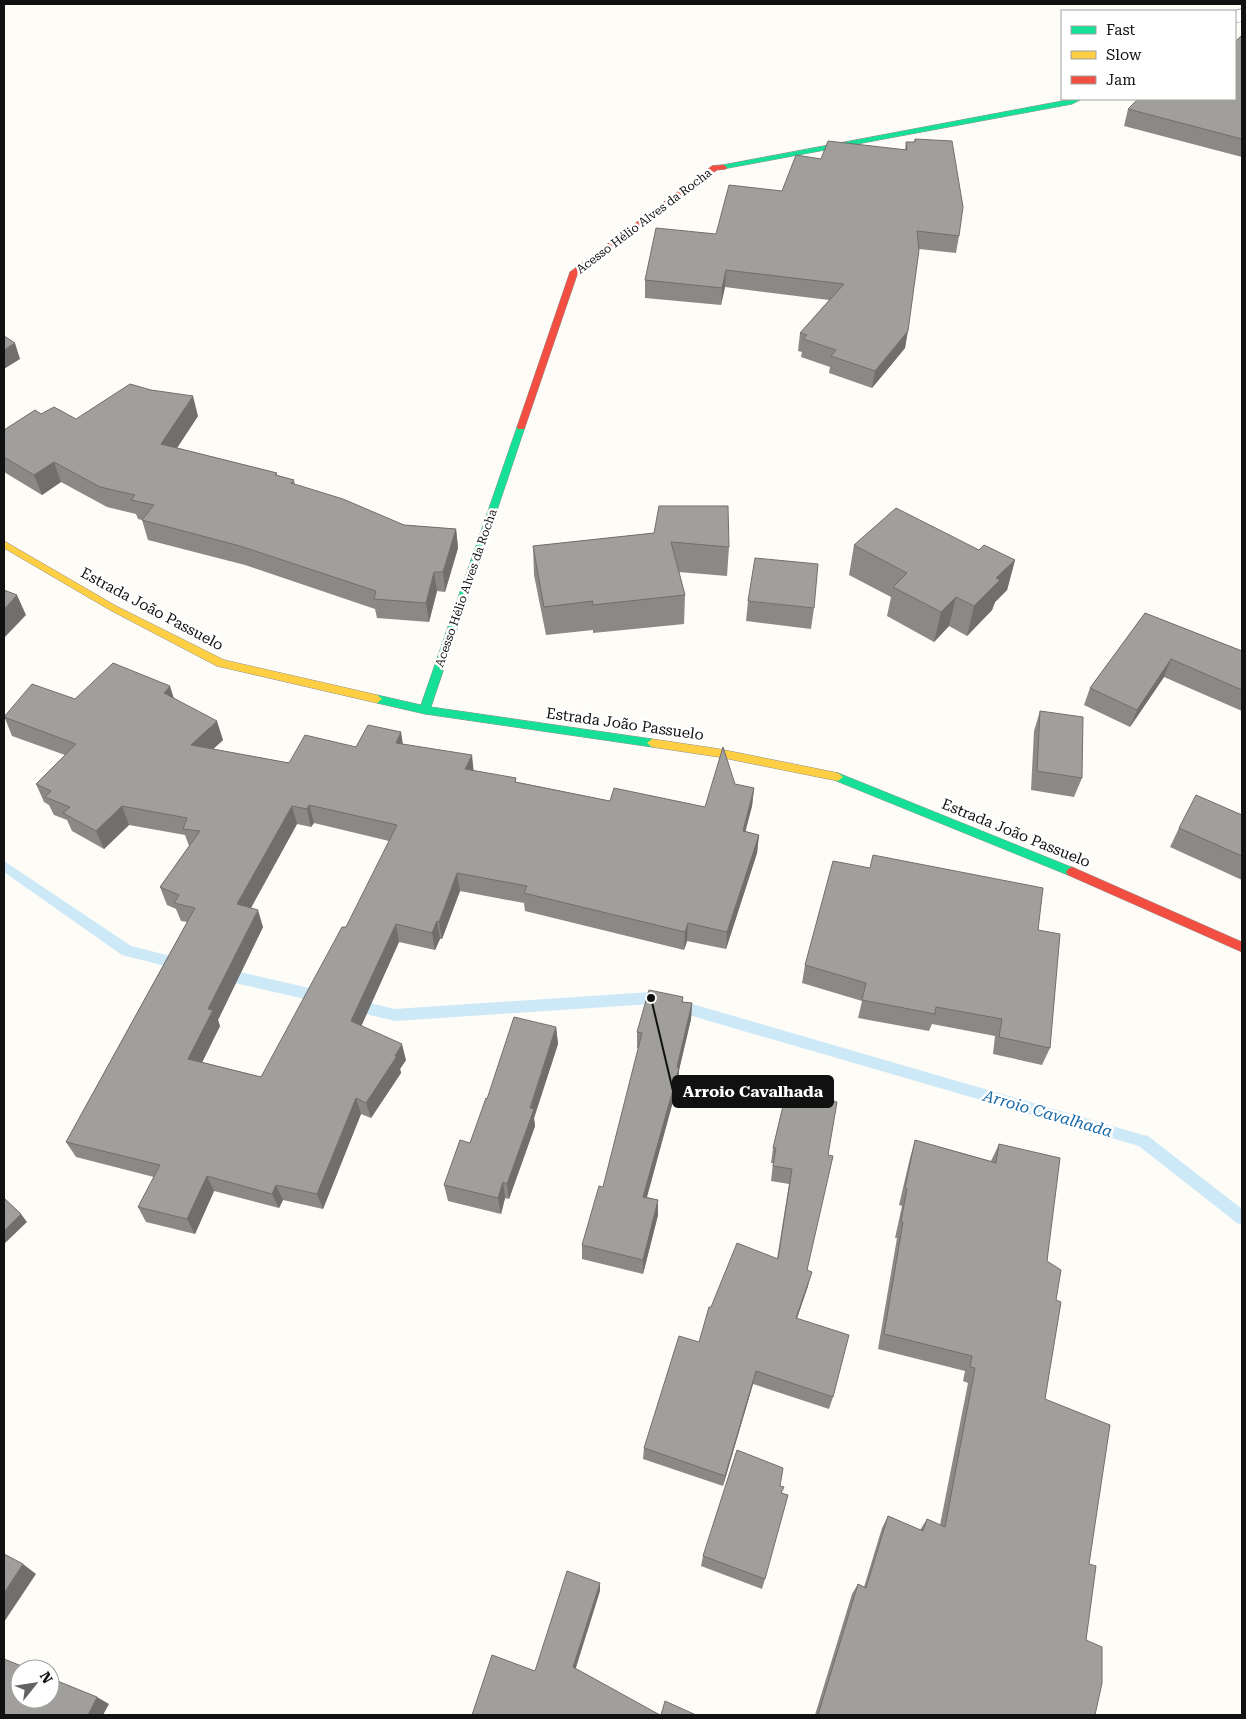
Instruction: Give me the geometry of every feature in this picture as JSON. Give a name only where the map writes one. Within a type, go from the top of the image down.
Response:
[{"type":"street","name":"Acesso Hélio Alves da Rocha","points":[[425,710],[573,274],[715,168],[1076,100]]},
{"type":"street","name":"Estrada João Passuelo","points":[[4,544],[113,608],[222,663],[425,710],[718,753],[832,775],[1086,877],[1242,947]]},
{"type":"building","points":[[1242,35],[1242,139],[1128,109],[1137,100],[1236,100],[1236,41]]},
{"type":"building","points":[[915,139],[952,141],[963,207],[959,236],[917,231],[919,250],[908,331],[875,371],[831,356],[836,350],[803,339],[807,335],[800,333],[844,284],[726,270],[722,288],[645,280],[656,228],[716,234],[729,185],[782,191],[796,155],[821,159],[828,141],[907,150],[906,142],[915,142]]},
{"type":"building","points":[[4,336],[15,343],[4,350]]},
{"type":"building","points":[[130,384],[151,390],[193,396],[161,444],[277,473],[275,475],[294,480],[291,483],[343,499],[404,525],[456,529],[443,572],[434,572],[426,603],[374,599],[376,591],[240,546],[142,520],[154,505],[131,500],[135,495],[100,487],[54,462],[34,475],[4,457],[4,430],[35,410],[41,414],[54,407],[76,419]]},
{"type":"building","points":[[659,506],[728,506],[729,547],[671,542],[685,595],[592,605],[593,601],[544,607],[533,546],[654,533]]},
{"type":"building","points":[[896,508],[979,550],[984,545],[1015,560],[996,578],[1000,580],[974,606],[956,597],[941,612],[893,587],[907,573],[854,545]]},
{"type":"building","points":[[755,558],[818,564],[814,608],[748,601]]},
{"type":"building","points":[[4,590],[17,595],[4,609]]},
{"type":"building","points":[[1145,613],[1242,651],[1242,690],[1171,659],[1137,710],[1090,688]]},
{"type":"building","points":[[113,663],[170,686],[164,693],[217,721],[191,745],[289,763],[305,735],[356,747],[368,725],[401,732],[396,743],[472,755],[465,769],[516,778],[515,782],[610,801],[614,788],[705,807],[723,747],[735,784],[754,788],[743,831],[759,835],[727,932],[688,923],[685,932],[524,893],[527,886],[457,873],[439,922],[437,921],[432,933],[396,924],[351,1021],[402,1044],[395,1056],[397,1056],[366,1103],[356,1098],[317,1194],[276,1185],[272,1194],[207,1176],[187,1219],[138,1207],[160,1165],[66,1142],[195,908],[174,903],[179,895],[160,887],[200,831],[183,829],[187,818],[122,806],[96,831],[63,813],[70,807],[45,797],[51,791],[36,784],[76,744],[4,717],[32,684],[75,699]],"holes":[[[309,805],[397,825],[346,927],[342,927],[261,1077],[188,1059],[213,1010],[208,1009],[258,910],[237,904],[292,806],[307,809]]]},
{"type":"building","points":[[1040,711],[1083,717],[1082,778],[1037,771]]},
{"type":"building","points":[[1196,795],[1242,815],[1242,856],[1179,828]]},
{"type":"building","points":[[873,855],[1043,888],[1038,930],[1060,934],[1050,1048],[999,1037],[1002,1019],[936,1007],[935,1014],[862,1000],[866,983],[805,965],[833,861],[870,868]]},
{"type":"building","points":[[649,990],[683,997],[682,1002],[692,1003],[677,1067],[679,1068],[643,1197],[658,1200],[643,1260],[582,1245],[599,1186],[603,1187],[642,1033],[637,1032]]},
{"type":"building","points":[[514,1017],[556,1027],[530,1108],[534,1109],[507,1184],[503,1182],[498,1198],[444,1185],[460,1140],[470,1143],[487,1099]]},
{"type":"building","points":[[787,1089],[837,1102],[828,1155],[833,1156],[807,1270],[812,1272],[796,1318],[849,1335],[833,1397],[756,1371],[725,1476],[644,1448],[679,1336],[699,1342],[709,1307],[711,1307],[737,1243],[778,1259],[792,1169],[773,1166],[776,1148],[773,1148]]},
{"type":"building","points":[[915,1140],[996,1163],[999,1144],[1060,1158],[1047,1261],[1061,1270],[1056,1300],[1061,1302],[1045,1399],[1110,1425],[1089,1564],[1096,1566],[1086,1640],[1102,1647],[1102,1683],[1095,1715],[818,1715],[858,1584],[866,1588],[888,1516],[923,1531],[927,1519],[945,1527],[975,1368],[970,1367],[972,1356],[884,1334],[903,1222],[901,1221],[907,1189],[905,1188]]},
{"type":"building","points":[[4,1198],[21,1214],[4,1231]]},
{"type":"building","points":[[737,1450],[783,1468],[780,1486],[784,1487],[781,1493],[788,1495],[765,1579],[703,1556]]},
{"type":"building","points":[[4,1554],[23,1564],[4,1593]]},
{"type":"building","points":[[567,1571],[600,1583],[573,1667],[660,1715],[472,1715],[492,1655],[535,1671]]},
{"type":"building","points":[[4,1659],[10,1661],[10,1709],[60,1709],[60,1682],[97,1697],[88,1715],[4,1715]]},
{"type":"building","points":[[665,1701],[696,1715],[661,1715]]},
{"type":"waterway","name":"Arroio Cavalhada","points":[[4,866],[127,951],[181,964]]},
{"type":"waterway","name":"Arroio Cavalhada","points":[[222,974],[322,997]]},
{"type":"waterway","name":"Arroio Cavalhada","points":[[353,1005],[395,1015],[651,998],[1143,1141],[1242,1218]]},
{"type":"traffic: fast","points":[[723,167],[1076,100]]},
{"type":"traffic: fast","points":[[425,710],[521,427]]},
{"type":"traffic: fast","points":[[377,699],[425,710],[652,743]]},
{"type":"traffic: fast","points":[[838,777],[1072,872]]},
{"type":"traffic: slow","points":[[4,544],[113,608],[221,663],[377,699]]},
{"type":"traffic: slow","points":[[652,743],[719,753],[838,777]]},
{"type":"traffic: jam","points":[[521,427],[573,274],[715,168],[723,167]]},
{"type":"traffic: jam","points":[[1072,872],[1242,947]]},
{"type":"place","name":"Arroio Cavalhada","points":[[651,998]]}]
